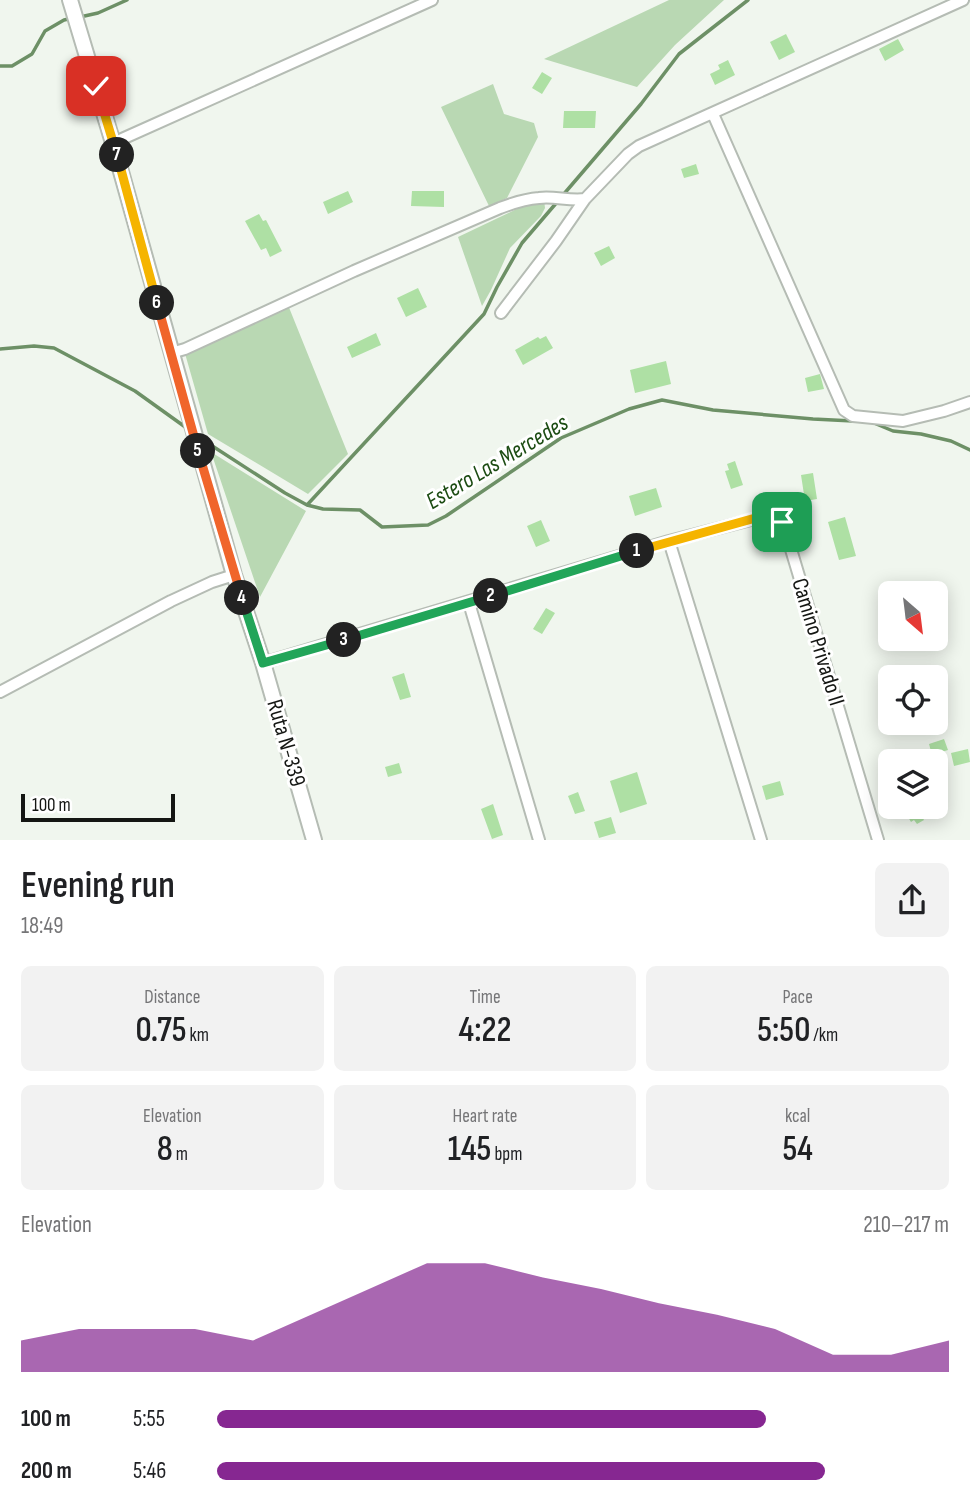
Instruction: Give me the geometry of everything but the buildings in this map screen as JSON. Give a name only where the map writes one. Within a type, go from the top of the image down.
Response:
[{"type":"street","points":[[113,143],[432,0]]},
{"type":"street","points":[[501,313],[585,200],[628,154],[639,146],[963,0]]},
{"type":"street","name":"Ruta N-339","points":[[72,6],[234,575],[263,663],[314,840]]},
{"type":"street","points":[[713,114],[844,410],[853,416],[903,421],[944,411],[970,401]]},
{"type":"street","points":[[171,353],[521,200],[541,197],[585,200]]},
{"type":"street","name":"Camino Privado II","points":[[263,663],[669,541],[774,514],[779,517],[787,536],[878,840]]},
{"type":"street","points":[[669,541],[761,840]]},
{"type":"street","points":[[0,691],[171,601],[234,575]]},
{"type":"street","points":[[469,603],[539,840]]},
{"type":"green space","points":[[669,0],[724,0],[675,45],[637,87],[544,59]]},
{"type":"green space","points":[[493,84],[504,114],[534,123],[538,137],[507,198],[489,206],[441,107]]},
{"type":"green space","points":[[544,200],[545,208],[541,216],[510,248],[482,306],[458,237],[523,206]]},
{"type":"green space","points":[[288,305],[348,454],[308,494],[208,434],[184,350]]},
{"type":"green space","points":[[211,452],[306,511],[260,597]]},
{"type":"waterway","points":[[80,17],[98,13],[127,0]]},
{"type":"waterway","points":[[563,195],[641,104],[679,54],[748,0]]},
{"type":"waterway","points":[[0,66],[12,66],[32,54],[45,31],[73,18]]},
{"type":"waterway","points":[[307,505],[484,314],[522,243],[558,201]]},
{"type":"waterway","name":"Estero Las Mercedes","points":[[0,349],[34,346],[54,348],[135,391],[188,429]]},
{"type":"waterway","name":"Estero Las Mercedes","points":[[200,438],[307,505],[323,509],[360,510],[382,527],[428,525],[446,516],[561,438],[629,409],[662,400],[713,410],[853,421]]},
{"type":"waterway","name":"Estero Las Mercedes","points":[[874,423],[893,431],[951,441],[970,450]]},
{"type":"route","points":[[96,86],[234,575],[263,663],[669,541],[766,515],[774,514],[782,522]]}]
